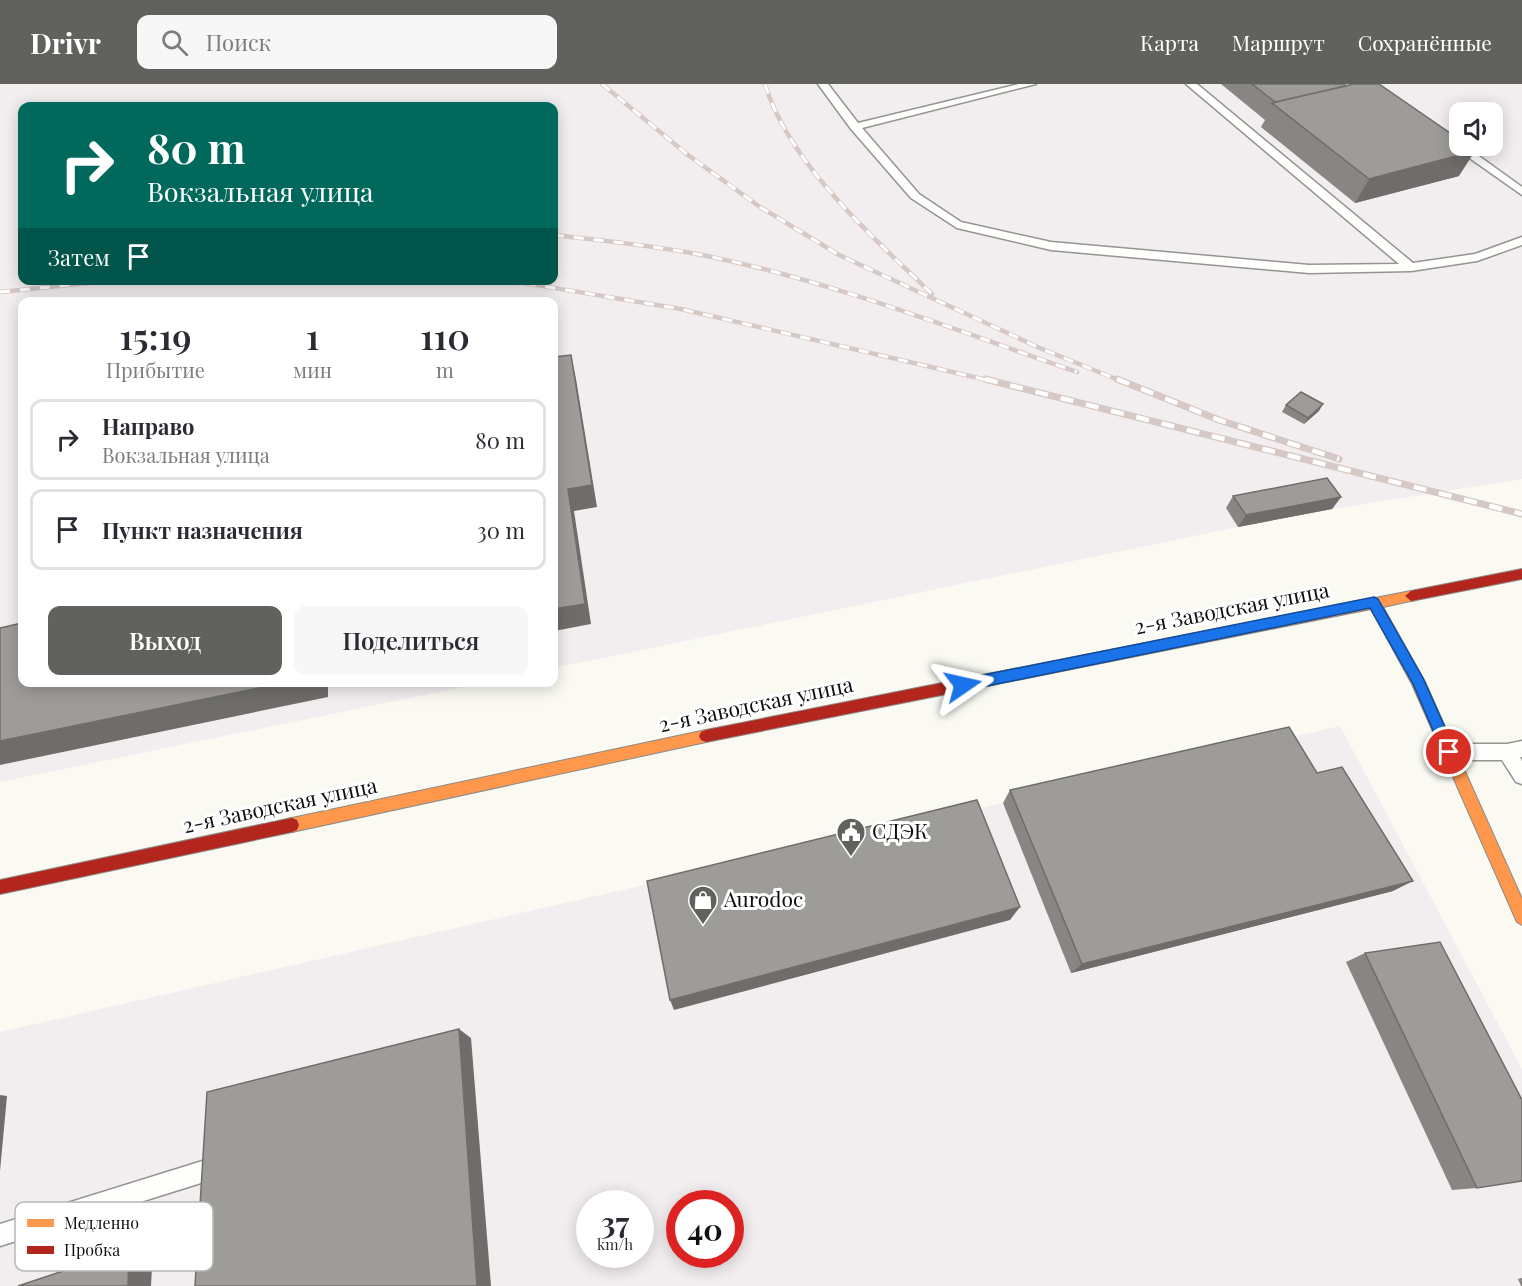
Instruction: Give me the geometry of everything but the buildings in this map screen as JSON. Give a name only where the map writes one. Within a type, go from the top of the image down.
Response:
[{"type":"street","name":"2-я Заводская улица","points":[[0,887],[724,733],[1522,574]]},
{"type":"street","points":[[1374,603],[1418,682],[1522,917]]},
{"type":"lane","points":[[823,84],[855,127],[915,196],[957,225],[1051,246],[1310,270],[1411,267],[1478,257],[1522,241]]},
{"type":"lane","points":[[855,127],[1002,88],[1031,84]]},
{"type":"lane","points":[[1191,84],[1411,267]]},
{"type":"lane","points":[[1447,138],[1522,192]]},
{"type":"lane","points":[[1449,752],[1514,751],[1522,776]]},
{"type":"lane","points":[[106,1202],[212,1169]]},
{"type":"lane","points":[[0,1235],[15,1230]]},
{"type":"shaded area","points":[[0,84],[1522,84],[1522,479],[1332,509],[1238,527],[558,667],[558,297],[18,297],[18,687],[463,687],[0,782]]},
{"type":"shaded area","points":[[1340,726],[1522,1069],[1522,1286],[0,1286],[0,1032]]},
{"type":"railway","points":[[602,84],[688,155],[760,207],[839,255],[1042,349],[1121,381]]},
{"type":"railway","points":[[765,84],[777,114],[793,143],[813,171],[860,224],[932,294]]},
{"type":"railway","points":[[558,235],[669,249],[801,279],[894,308],[1077,372]]},
{"type":"railway","points":[[0,292],[69,285]]},
{"type":"railway","points":[[536,285],[681,309],[991,381]]},
{"type":"railway","points":[[985,379],[1522,514]]},
{"type":"railway","points":[[1117,379],[1219,420],[1339,459]]},
{"type":"traffic: slow","points":[[962,685],[1411,596]]},
{"type":"traffic: slow","points":[[1374,603],[1418,682],[1522,917]]},
{"type":"traffic: slow","points":[[292,825],[706,736]]},
{"type":"traffic: jam","points":[[1411,596],[1522,574]]},
{"type":"traffic: jam","points":[[706,736],[962,685]]},
{"type":"traffic: jam","points":[[0,887],[292,825]]},
{"type":"place","name":"СДЭК","points":[[851,858]]},
{"type":"place","name":"Aurodoc","points":[[703,926]]},
{"type":"route","points":[[963,685],[1374,603],[1418,682],[1449,752]]}]
